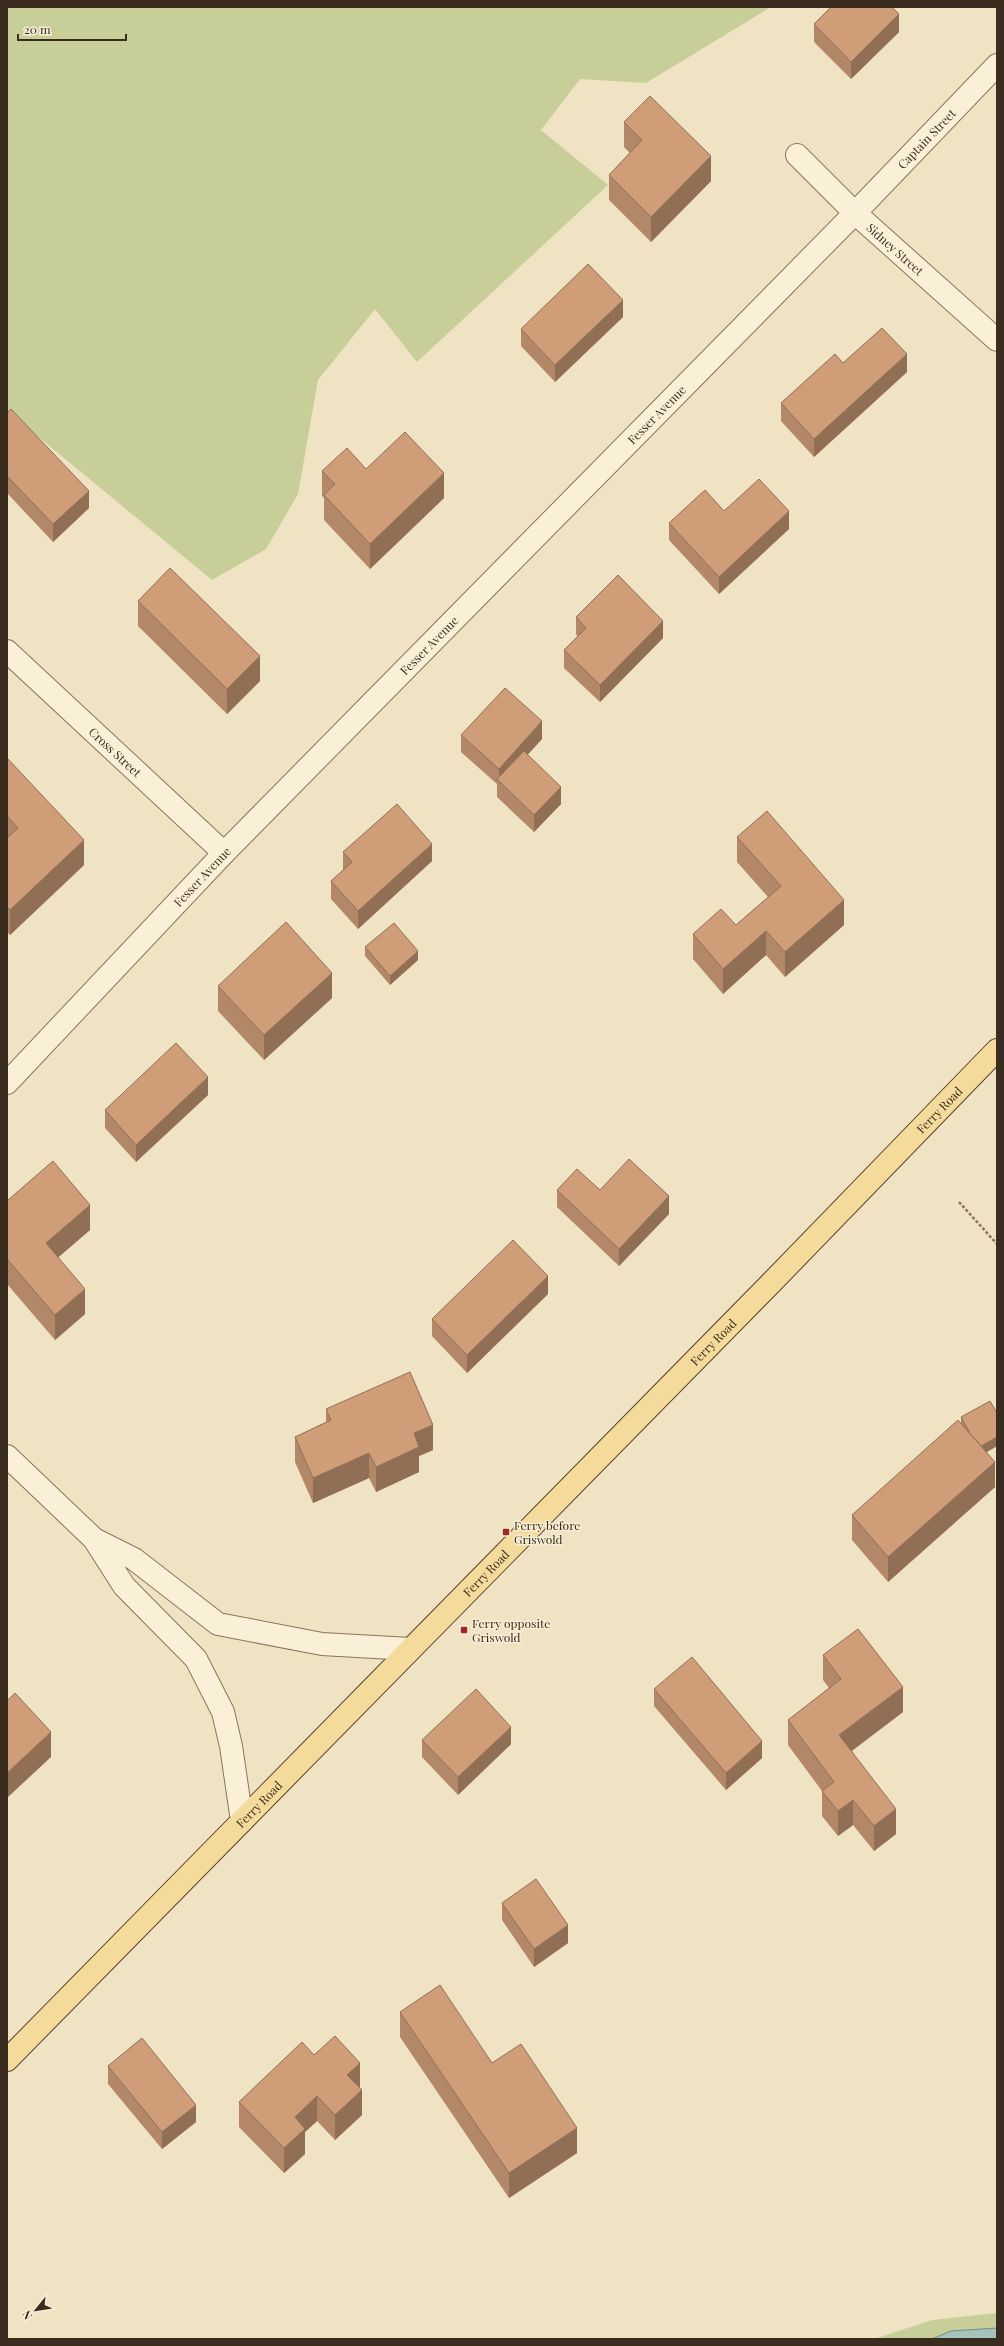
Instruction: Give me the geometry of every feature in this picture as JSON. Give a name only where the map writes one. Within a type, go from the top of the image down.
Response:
[{"type":"main road","name":"Ferry Road","points":[[7,2060],[772,1282],[997,1050]]},
{"type":"street","name":"Captain Street","points":[[855,213],[997,65]]},
{"type":"street","name":"Sidney Street","points":[[797,155],[855,213],[997,340]]},
{"type":"street","name":"Fesser Avenue","points":[[7,1083],[224,853],[855,213]]},
{"type":"street","name":"Cross Street","points":[[7,651],[224,853]]},
{"type":"street","points":[[7,1456],[94,1539],[124,1586],[196,1660],[223,1712],[231,1746],[242,1821]]},
{"type":"street","points":[[94,1539],[134,1559],[218,1624],[322,1644],[410,1649]]},
{"type":"path","points":[[959,1202],[997,1244]]},
{"type":"green space","points":[[7,7],[771,7],[646,83],[580,79],[541,130],[608,185],[417,362],[375,309],[318,380],[298,494],[266,549],[212,580],[7,411]]},
{"type":"green space","points":[[997,2313],[997,2339],[874,2339],[932,2320]]},
{"type":"water","points":[[997,2328],[997,2339],[932,2339],[951,2331]]},
{"type":"building","points":[[831,7],[892,7],[899,14],[851,62],[814,24]]},
{"type":"building","points":[[650,96],[711,156],[651,217],[609,175],[642,140],[624,122]]},
{"type":"building","points":[[588,264],[623,300],[555,365],[521,329]]},
{"type":"building","points":[[882,328],[907,354],[814,439],[781,403],[835,354],[843,363]]},
{"type":"building","points":[[11,409],[89,491],[53,524],[7,476],[7,413]]},
{"type":"building","points":[[405,432],[444,473],[370,544],[324,495],[335,484],[322,471],[347,448],[366,469]]},
{"type":"building","points":[[759,479],[789,511],[719,577],[669,523],[705,490],[724,511]]},
{"type":"building","points":[[170,568],[260,656],[227,689],[138,601]]},
{"type":"building","points":[[618,575],[663,621],[600,685],[564,650],[586,628],[576,617]]},
{"type":"building","points":[[505,688],[542,721],[499,769],[461,735]]},
{"type":"building","points":[[524,751],[561,787],[534,815],[497,779]]},
{"type":"building","points":[[8,759],[84,840],[10,910],[7,907],[7,838],[18,828],[7,816]]},
{"type":"building","points":[[397,804],[432,844],[358,911],[331,881],[352,862],[343,852]]},
{"type":"building","points":[[767,811],[844,900],[785,952],[766,931],[723,969],[693,934],[721,909],[736,925],[781,886],[737,837]]},
{"type":"building","points":[[286,922],[332,973],[264,1035],[218,986]]},
{"type":"building","points":[[394,923],[418,951],[390,976],[365,947]]},
{"type":"building","points":[[176,1043],[208,1077],[136,1145],[105,1110]]},
{"type":"building","points":[[629,1159],[669,1196],[619,1249],[557,1190],[577,1169],[600,1190]]},
{"type":"building","points":[[53,1161],[90,1205],[46,1243],[85,1289],[55,1315],[7,1259],[7,1201]]},
{"type":"building","points":[[513,1240],[548,1276],[467,1355],[432,1319]]},
{"type":"building","points":[[410,1372],[433,1425],[414,1433],[419,1447],[376,1467],[369,1453],[313,1478],[295,1437],[331,1420],[326,1409]]},
{"type":"building","points":[[990,1401],[997,1413],[997,1437],[981,1446],[971,1435],[961,1417]]},
{"type":"building","points":[[958,1420],[995,1462],[888,1557],[852,1515]]},
{"type":"building","points":[[858,1629],[903,1687],[839,1735],[896,1809],[874,1826],[853,1800],[838,1811],[822,1791],[834,1782],[788,1720],[841,1679],[823,1655]]},
{"type":"building","points":[[692,1657],[762,1741],[726,1773],[654,1689]]},
{"type":"building","points":[[476,1689],[511,1727],[458,1777],[422,1740]]},
{"type":"building","points":[[15,1693],[51,1732],[7,1773],[7,1701]]},
{"type":"building","points":[[536,1879],[568,1925],[534,1949],[502,1903]]},
{"type":"building","points":[[440,1985],[492,2063],[521,2044],[577,2128],[509,2173],[400,2012]]},
{"type":"building","points":[[335,2036],[360,2063],[347,2075],[362,2090],[335,2115],[317,2096],[295,2117],[305,2129],[284,2148],[239,2102],[302,2042],[314,2055]]},
{"type":"building","points":[[142,2038],[196,2105],[162,2132],[108,2066]]},
{"type":"place","name":"Ferry before Griswold","points":[[506,1532]]},
{"type":"place","name":"Ferry opposite Griswold","points":[[464,1630]]}]
